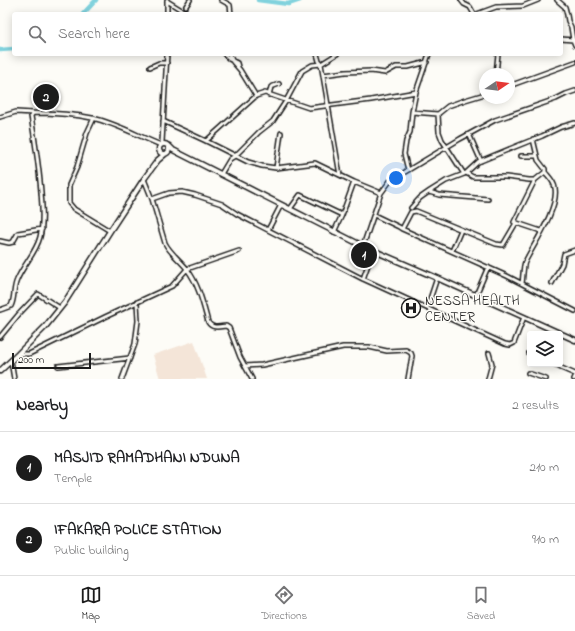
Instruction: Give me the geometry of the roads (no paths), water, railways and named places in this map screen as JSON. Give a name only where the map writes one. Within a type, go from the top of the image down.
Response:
[{"type":"main road","points":[[161,146],[166,144],[176,151],[363,246],[575,340]]},
{"type":"main road","points":[[161,146],[162,153],[176,151]]},
{"type":"main road","points":[[158,160],[161,146]]},
{"type":"main road","points":[[0,371],[45,327],[65,302],[144,179],[158,160],[169,150],[169,146]]},
{"type":"street","points":[[186,6],[190,0]]},
{"type":"street","points":[[221,0],[230,5],[231,12]]},
{"type":"street","points":[[461,0],[474,12]]},
{"type":"street","points":[[482,12],[496,7],[523,6],[538,0]]},
{"type":"street","points":[[167,1],[167,12]]},
{"type":"street","points":[[167,1],[185,12]]},
{"type":"street","points":[[560,1],[565,7],[575,45]]},
{"type":"street","points":[[563,38],[574,40]]},
{"type":"street","points":[[0,117],[16,112],[80,115],[110,123],[161,146],[167,56]]},
{"type":"street","points":[[226,56],[232,60]]},
{"type":"street","points":[[230,56],[256,96]]},
{"type":"street","points":[[318,56],[321,64],[340,175]]},
{"type":"street","points":[[221,174],[230,159],[273,121],[286,101],[302,71],[312,65],[321,64],[334,56]]},
{"type":"street","points":[[408,170],[404,154],[406,141],[410,132],[416,92],[428,56]]},
{"type":"street","points":[[497,68],[498,56]]},
{"type":"street","points":[[323,75],[371,71],[385,73],[396,67],[408,67],[427,62]]},
{"type":"street","points":[[515,84],[575,62]]},
{"type":"street","points":[[150,67],[159,63],[167,63]]},
{"type":"street","points":[[269,95],[271,87],[279,84]]},
{"type":"street","points":[[363,246],[382,193],[390,181],[495,120],[575,91]]},
{"type":"street","points":[[206,141],[256,96],[266,93],[310,108],[416,92]]},
{"type":"street","points":[[412,112],[438,114],[448,106],[479,96]]},
{"type":"street","points":[[0,310],[11,306],[13,303],[14,285],[18,276],[36,249],[42,229],[43,211],[39,165],[31,116],[33,113]]},
{"type":"street","points":[[438,114],[439,132],[442,140],[465,174],[473,176],[534,180]]},
{"type":"street","points":[[94,118],[87,133],[77,167],[69,185],[69,203],[74,209],[110,231]]},
{"type":"street","points":[[163,121],[248,162],[276,168],[315,163],[354,182],[382,193]]},
{"type":"street","points":[[411,208],[420,198],[446,181],[465,174],[478,162],[561,127],[575,123]]},
{"type":"street","points":[[276,168],[281,133]]},
{"type":"street","points":[[469,134],[481,161]]},
{"type":"street","points":[[522,283],[524,264],[551,212],[555,200],[555,188],[552,180],[538,160],[534,139]]},
{"type":"street","points":[[521,156],[538,156]]},
{"type":"street","points":[[402,230],[411,212],[416,211],[496,244],[503,245],[516,224],[514,222],[534,180],[545,172]]},
{"type":"street","points":[[144,179],[167,247],[187,268],[192,276],[199,290],[210,325],[213,327],[228,326],[240,357],[252,379]]},
{"type":"street","points":[[334,232],[354,182]]},
{"type":"street","points":[[152,199],[169,193],[182,192],[222,204],[237,214],[363,280],[505,344],[510,345],[514,343],[524,317]]},
{"type":"street","points":[[429,192],[444,196],[488,199]]},
{"type":"street","points":[[290,209],[300,195],[342,215]]},
{"type":"street","points":[[268,230],[281,205]]},
{"type":"street","points":[[374,215],[399,227],[402,230],[522,283],[575,311]]},
{"type":"street","points":[[514,222],[541,231]]},
{"type":"street","points":[[0,241],[13,242],[18,233],[42,229]]},
{"type":"street","points":[[452,251],[461,230]]},
{"type":"street","points":[[363,280],[373,250]]},
{"type":"street","points":[[552,283],[562,264],[564,254],[575,250]]},
{"type":"street","points":[[18,354],[29,354],[172,286],[187,268],[239,251]]},
{"type":"street","points":[[476,295],[488,267]]},
{"type":"street","points":[[427,308],[437,278]]},
{"type":"street","points":[[0,337],[38,294],[60,308]]},
{"type":"street","points":[[122,379],[135,344],[138,321],[137,302]]},
{"type":"street","points":[[245,366],[262,365],[343,347],[369,347],[386,351],[406,350],[411,353],[412,356],[408,379]]},
{"type":"street","points":[[488,379],[492,364],[489,352]]},
{"type":"street","points":[[58,366],[130,358]]},
{"type":"street","points":[[11,361],[14,379]]},
{"type":"street","points":[[558,367],[575,376]]},
{"type":"street","points":[[528,373],[546,379]]},
{"type":"waterway","points":[[85,12],[96,0]]},
{"type":"waterway","points":[[258,0],[288,4],[300,0]]},
{"type":"waterway","points":[[0,50],[12,49]]},
{"type":"place","name":"IFAKARA POLICE STATION","points":[[46,97]]},
{"type":"place","name":"MASJID RAMADHANI NDUNA","points":[[364,255]]},
{"type":"place","name":"NESSA HEALTH CENTER","points":[[411,308]]}]
